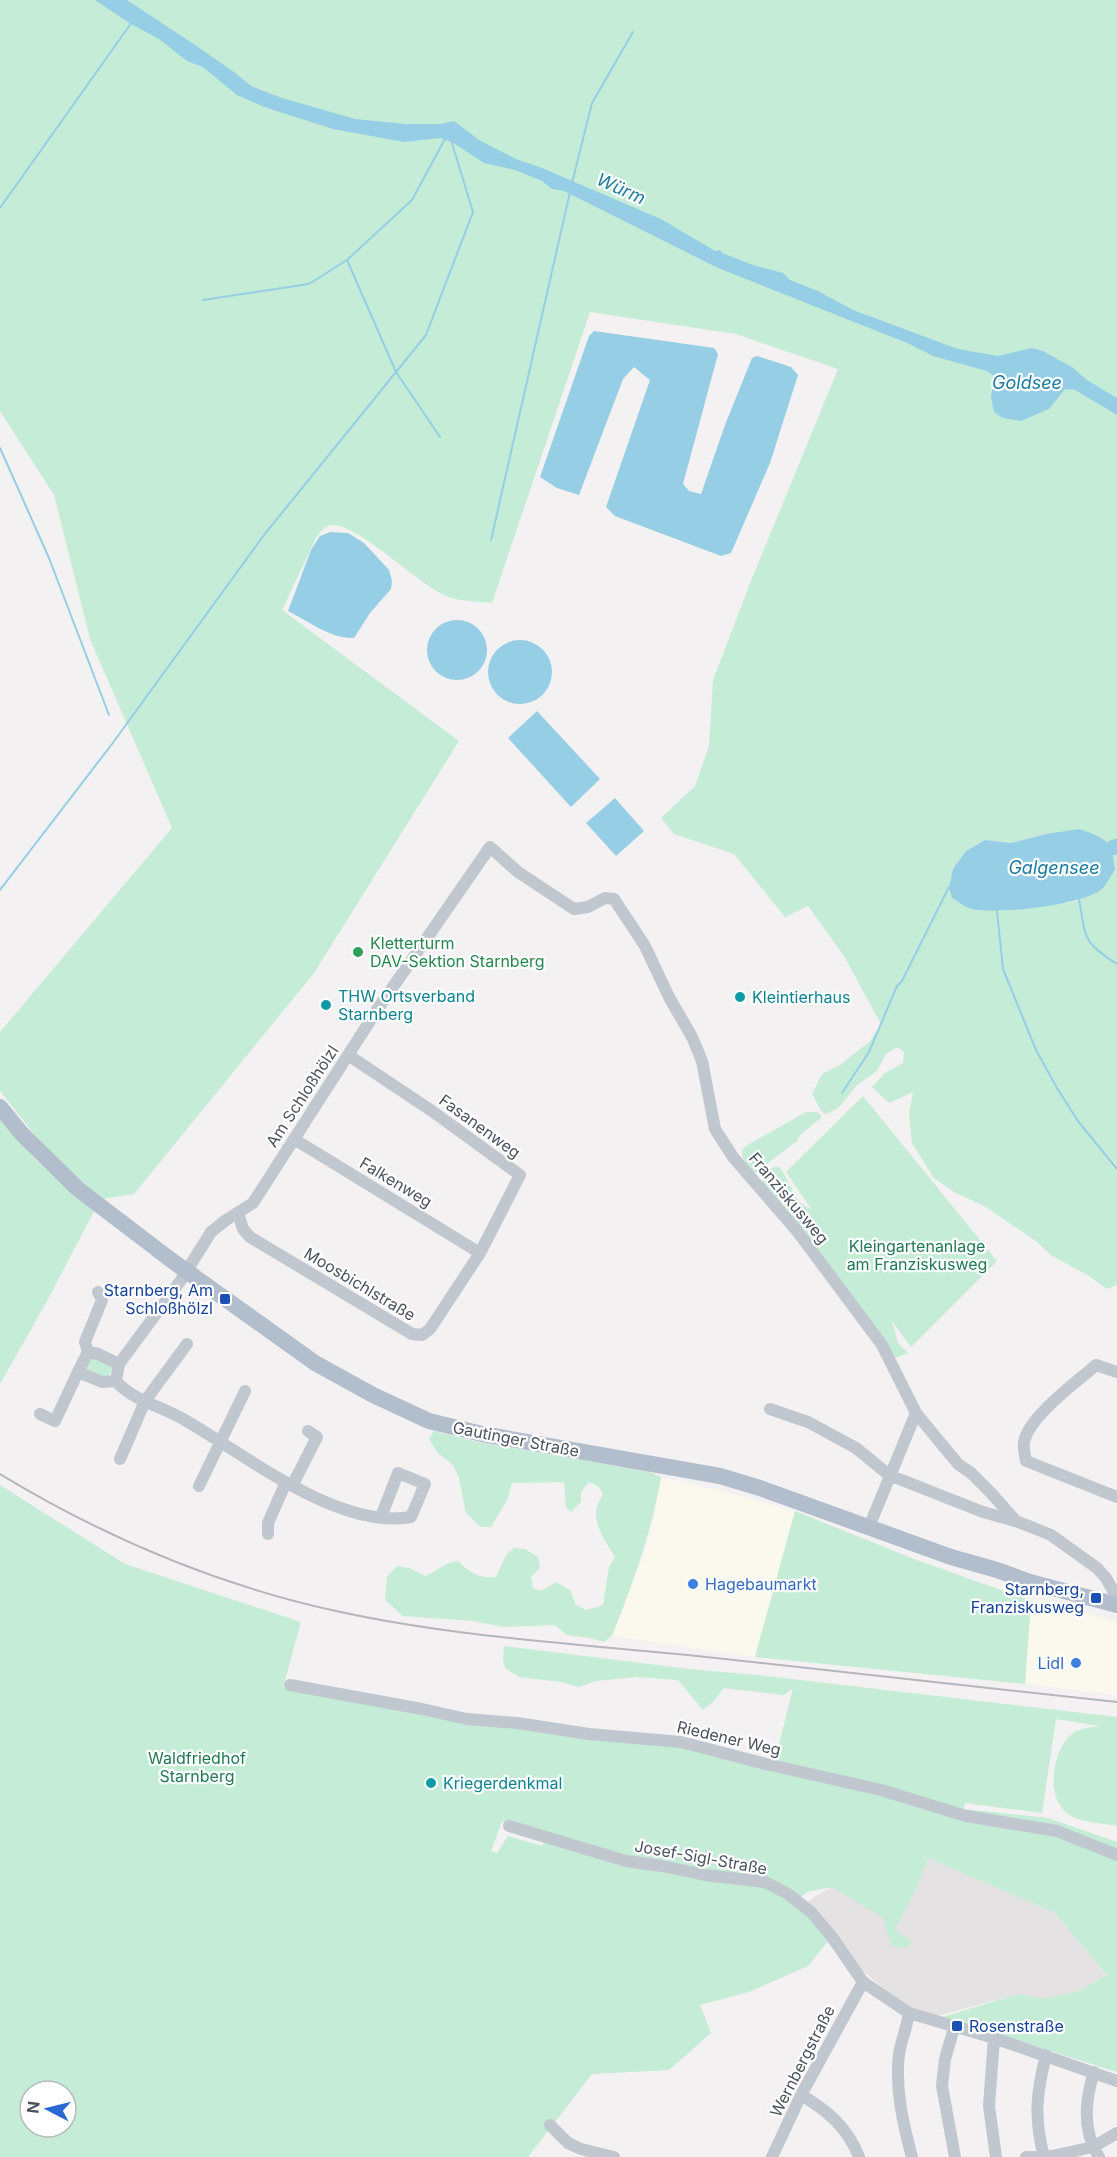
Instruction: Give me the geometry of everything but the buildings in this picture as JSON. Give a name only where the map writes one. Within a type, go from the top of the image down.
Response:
[{"type":"main road","name":"Gautinger Straße","points":[[0,1107],[22,1134],[78,1189],[187,1271],[315,1363],[373,1395],[429,1421],[482,1434],[720,1476],[760,1488],[951,1557],[1030,1582],[1117,1605]]},
{"type":"street","name":"Am Schloßhölzl","points":[[119,1364],[187,1271],[211,1232],[253,1203],[348,1055],[490,847],[518,872],[564,903],[574,909],[588,907]]},
{"type":"street","name":"Franziskusweg","points":[[588,907],[605,898],[614,899],[645,946],[702,1061],[715,1129],[734,1157],[797,1231],[882,1345],[916,1413],[958,1464],[992,1493],[1016,1521],[1051,1535],[1097,1568],[1106,1578],[1117,1598]]},
{"type":"street","name":"Fasanenweg","points":[[348,1055],[432,1110],[520,1175],[480,1253]]},
{"type":"street","name":"Falkenweg","points":[[294,1139],[480,1253]]},
{"type":"street","name":"Moosbichlstraße","points":[[238,1213],[243,1229],[250,1237],[412,1334],[422,1335],[430,1329],[480,1253]]},
{"type":"street","points":[[40,1414],[55,1421],[88,1352],[85,1342],[102,1300],[98,1292]]},
{"type":"street","points":[[120,1459],[145,1401],[187,1344]]},
{"type":"street","points":[[88,1352],[119,1364],[116,1381]]},
{"type":"street","points":[[1117,1372],[1096,1365],[1037,1416],[1024,1444],[1026,1461],[1117,1497]]},
{"type":"street","points":[[78,1372],[102,1382],[116,1381]]},
{"type":"street","points":[[116,1381],[125,1391],[183,1419],[218,1442],[323,1502],[381,1517]]},
{"type":"street","points":[[198,1486],[245,1391]]},
{"type":"street","points":[[770,1409],[808,1422],[856,1448],[889,1475],[982,1512],[1016,1521]]},
{"type":"street","points":[[869,1527],[916,1413]]},
{"type":"street","points":[[268,1534],[268,1523],[317,1437],[308,1431]]},
{"type":"street","name":"Riedener Weg","points":[[290,1685],[467,1719],[517,1723],[589,1734],[681,1742],[881,1790],[966,1816],[1057,1831],[1117,1855]]},
{"type":"street","name":"Josef-Sigl-Straße","points":[[509,1826],[626,1861],[705,1875],[765,1882],[788,1894],[811,1912],[832,1937],[863,1982],[909,2013],[994,2038],[1117,2081]]},
{"type":"street","name":"Wernbergstraße","points":[[772,2157],[801,2095],[863,1982]]},
{"type":"street","points":[[909,2013],[900,2054],[899,2082],[902,2116],[912,2157]]},
{"type":"street","points":[[954,2028],[945,2059],[942,2086],[955,2157]]},
{"type":"street","points":[[994,2038],[989,2106],[996,2157]]},
{"type":"street","points":[[1044,2157],[1038,2134],[1036,2103],[1046,2055]]},
{"type":"street","points":[[1094,2072],[1086,2102],[1087,2120],[1096,2152]]},
{"type":"street","points":[[801,2095],[820,2106],[843,2127],[859,2157]]},
{"type":"street","points":[[550,2126],[568,2143],[581,2149],[614,2157]]},
{"type":"street","points":[[1026,2157],[1096,2152],[1117,2133]]},
{"type":"shaded area","points":[[661,1477],[795,1511],[755,1657],[612,1636],[642,1559],[654,1519]]},
{"type":"shaded area","points":[[1034,1598],[1117,1623],[1117,1695],[1025,1684],[1031,1601]]},
{"type":"shaded area","points":[[928,1858],[1055,1913],[1107,1975],[1081,1990],[1046,1999],[1018,1994],[937,2016],[911,2009],[902,2004],[861,1969],[808,1902],[832,1887],[885,1917],[895,1930],[919,1883]]},
{"type":"green space","points":[[0,0],[1117,0],[1117,1285],[1107,1289],[1086,1274],[1052,1256],[1037,1242],[986,1207],[954,1192],[934,1178],[912,1143],[909,1114],[913,1092],[889,1103],[872,1087],[885,1073],[903,1063],[904,1052],[897,1047],[886,1054],[877,1071],[857,1085],[839,1107],[827,1114],[822,1112],[812,1094],[822,1074],[840,1065],[870,1041],[881,1024],[844,956],[808,906],[785,917],[734,854],[674,834],[661,818],[695,786],[709,746],[713,680],[838,369],[736,334],[590,312],[492,603],[446,596],[344,527],[328,526],[316,538],[282,610],[459,741],[314,973],[134,1194],[102,1199],[49,1153],[0,1091],[0,1032],[172,828],[90,639],[54,495],[0,411]],"holes":[[[1043,351],[1072,367],[991,398]],[[1046,834],[1101,889],[1076,901],[997,911],[949,887],[953,869],[966,851],[985,840],[1011,843]]]},
{"type":"green space","name":"Kleingartenanlage am Franziskusweg","points":[[863,1096],[997,1261],[911,1347],[892,1321],[898,1343],[908,1353],[896,1358],[868,1325],[761,1183],[768,1171],[773,1167],[780,1167],[799,1202],[812,1210],[786,1172]]},
{"type":"green space","points":[[806,1112],[817,1112],[821,1118],[799,1136],[797,1141],[755,1173],[749,1168],[742,1154],[746,1146]]},
{"type":"green space","points":[[0,1117],[37,1161],[94,1211],[0,1384]]},
{"type":"green space","points":[[95,1357],[112,1366],[108,1376],[104,1378],[89,1372],[87,1368],[90,1358]]},
{"type":"green space","points":[[434,1431],[473,1441],[650,1472],[661,1477],[641,1558],[612,1636],[604,1642],[567,1635],[555,1625],[504,1627],[473,1621],[403,1616],[385,1600],[387,1577],[397,1566],[409,1568],[425,1576],[458,1561],[475,1574],[496,1577],[506,1555],[514,1548],[525,1549],[538,1557],[540,1568],[531,1577],[533,1588],[541,1591],[556,1582],[570,1590],[576,1605],[586,1610],[603,1605],[609,1567],[615,1557],[601,1533],[597,1520],[597,1507],[603,1494],[598,1486],[589,1482],[581,1492],[581,1502],[571,1512],[566,1507],[564,1482],[512,1483],[507,1500],[491,1527],[481,1527],[466,1513],[459,1478],[453,1465],[437,1452],[429,1439]]},
{"type":"green space","name":"Waldfriedhof Starnberg","points":[[0,1485],[125,1564],[301,1622],[283,1687],[465,1722],[679,1745],[773,1769],[793,1688],[784,1695],[724,1688],[703,1710],[678,1680],[636,1677],[596,1681],[579,1687],[561,1682],[519,1677],[505,1668],[504,1646],[1117,1717],[1117,1826],[1076,1818],[1063,1809],[1055,1790],[1057,1757],[1070,1735],[1082,1729],[1100,1726],[1056,1719],[1042,1813],[965,1803],[964,1809],[1048,1818],[1117,1842],[1117,2072],[943,2017],[1018,1994],[1046,1999],[1081,1990],[1107,1975],[1055,1913],[928,1858],[919,1883],[895,1930],[912,1941],[906,1947],[898,1948],[891,1944],[882,1917],[832,1887],[807,1892],[795,1902],[829,1940],[808,1966],[749,1992],[700,2005],[711,2033],[669,2070],[592,2074],[528,2157],[0,2157]],"holes":[[[502,1821],[509,1826],[547,1838],[542,1846],[508,1836],[497,1853],[491,1851]]]},
{"type":"green space","points":[[795,1511],[914,1559],[1031,1601],[1025,1684],[755,1657]]},
{"type":"water","name":"Goldsee","points":[[95,0],[127,0],[198,47],[251,86],[279,97],[355,119],[406,124],[441,124],[454,121],[479,140],[516,159],[661,219],[715,251],[720,250],[722,253],[753,265],[783,273],[790,280],[818,291],[853,310],[958,349],[998,356],[1032,348],[1043,351],[1072,367],[1087,380],[1117,398],[1117,415],[1075,390],[1065,389],[1049,409],[1021,421],[1003,418],[994,412],[991,398],[994,376],[987,371],[933,356],[907,343],[718,268],[564,191],[552,189],[542,181],[515,170],[484,163],[452,142],[440,138],[404,142],[333,129],[264,107],[237,95],[203,67],[187,61],[159,39]]},
{"type":"water","points":[[594,331],[714,348],[718,354],[683,484],[689,491],[701,494],[752,358],[757,356],[791,367],[798,375],[770,463],[731,553],[721,556],[615,516],[606,507],[650,380],[634,367],[623,379],[579,495],[557,488],[540,477],[589,336]]},
{"type":"water","points":[[330,532],[348,533],[364,543],[389,570],[392,581],[391,589],[370,613],[354,638],[328,633],[288,611],[311,550],[320,536]]},
{"type":"water","points":[[451,620],[463,620],[474,625],[482,633],[487,650],[485,662],[474,675],[463,680],[451,680],[440,675],[432,667],[427,656],[427,644],[432,633],[440,625]]},
{"type":"water","points":[[520,640],[532,642],[543,649],[550,660],[552,672],[550,684],[543,695],[532,702],[520,704],[508,702],[497,695],[490,684],[488,672],[490,660],[497,649],[508,642]]},
{"type":"water","points":[[537,711],[600,779],[571,807],[508,738]]},
{"type":"water","points":[[615,798],[644,831],[616,856],[586,823]]},
{"type":"water","name":"Galgensee","points":[[1079,829],[1102,838],[1112,852],[1115,870],[1106,885],[1092,895],[1058,904],[997,911],[969,908],[952,898],[949,887],[953,869],[966,851],[985,840],[1011,843]]},
{"type":"waterway","points":[[0,208],[132,22]]},
{"type":"waterway","points":[[572,183],[592,103],[633,32]]},
{"type":"waterway","points":[[203,300],[309,284],[347,260],[412,200],[446,137]]},
{"type":"waterway","points":[[0,890],[112,744],[264,535],[426,335],[473,212],[451,140]]},
{"type":"waterway","points":[[491,540],[570,192]]},
{"type":"waterway","points":[[347,260],[396,372],[440,437]]},
{"type":"waterway","points":[[0,448],[49,558],[109,715]]},
{"type":"waterway","points":[[1112,848],[1117,846]]},
{"type":"waterway","points":[[842,1093],[869,1052],[897,986],[902,981],[949,887]]},
{"type":"waterway","points":[[1079,899],[1085,931],[1091,944],[1117,964]]},
{"type":"waterway","points":[[997,911],[1003,969],[1036,1050],[1078,1121],[1117,1169]]},
{"type":"railway","points":[[0,1474],[39,1497],[121,1538],[205,1573],[292,1600],[380,1620],[470,1634],[697,1656],[1117,1702]]},
{"type":"place","name":"Kletterturm DAV-Sektion Starnberg","points":[[358,952]]},
{"type":"place","name":"Kleintierhaus","points":[[740,997]]},
{"type":"place","name":"THW Ortsverband Starnberg","points":[[326,1005]]},
{"type":"place","name":"Starnberg, Am Schloßhölzl","points":[[225,1299]]},
{"type":"place","name":"Hagebaumarkt","points":[[693,1584]]},
{"type":"place","name":"Starnberg, Franziskusweg","points":[[1096,1598]]},
{"type":"place","name":"Lidl","points":[[1076,1663]]},
{"type":"place","name":"Kriegerdenkmal","points":[[431,1783]]},
{"type":"place","name":"Rosenstraße","points":[[957,2026]]},
{"type":"water label","name":"Würm","points":[[621,189]]}]
